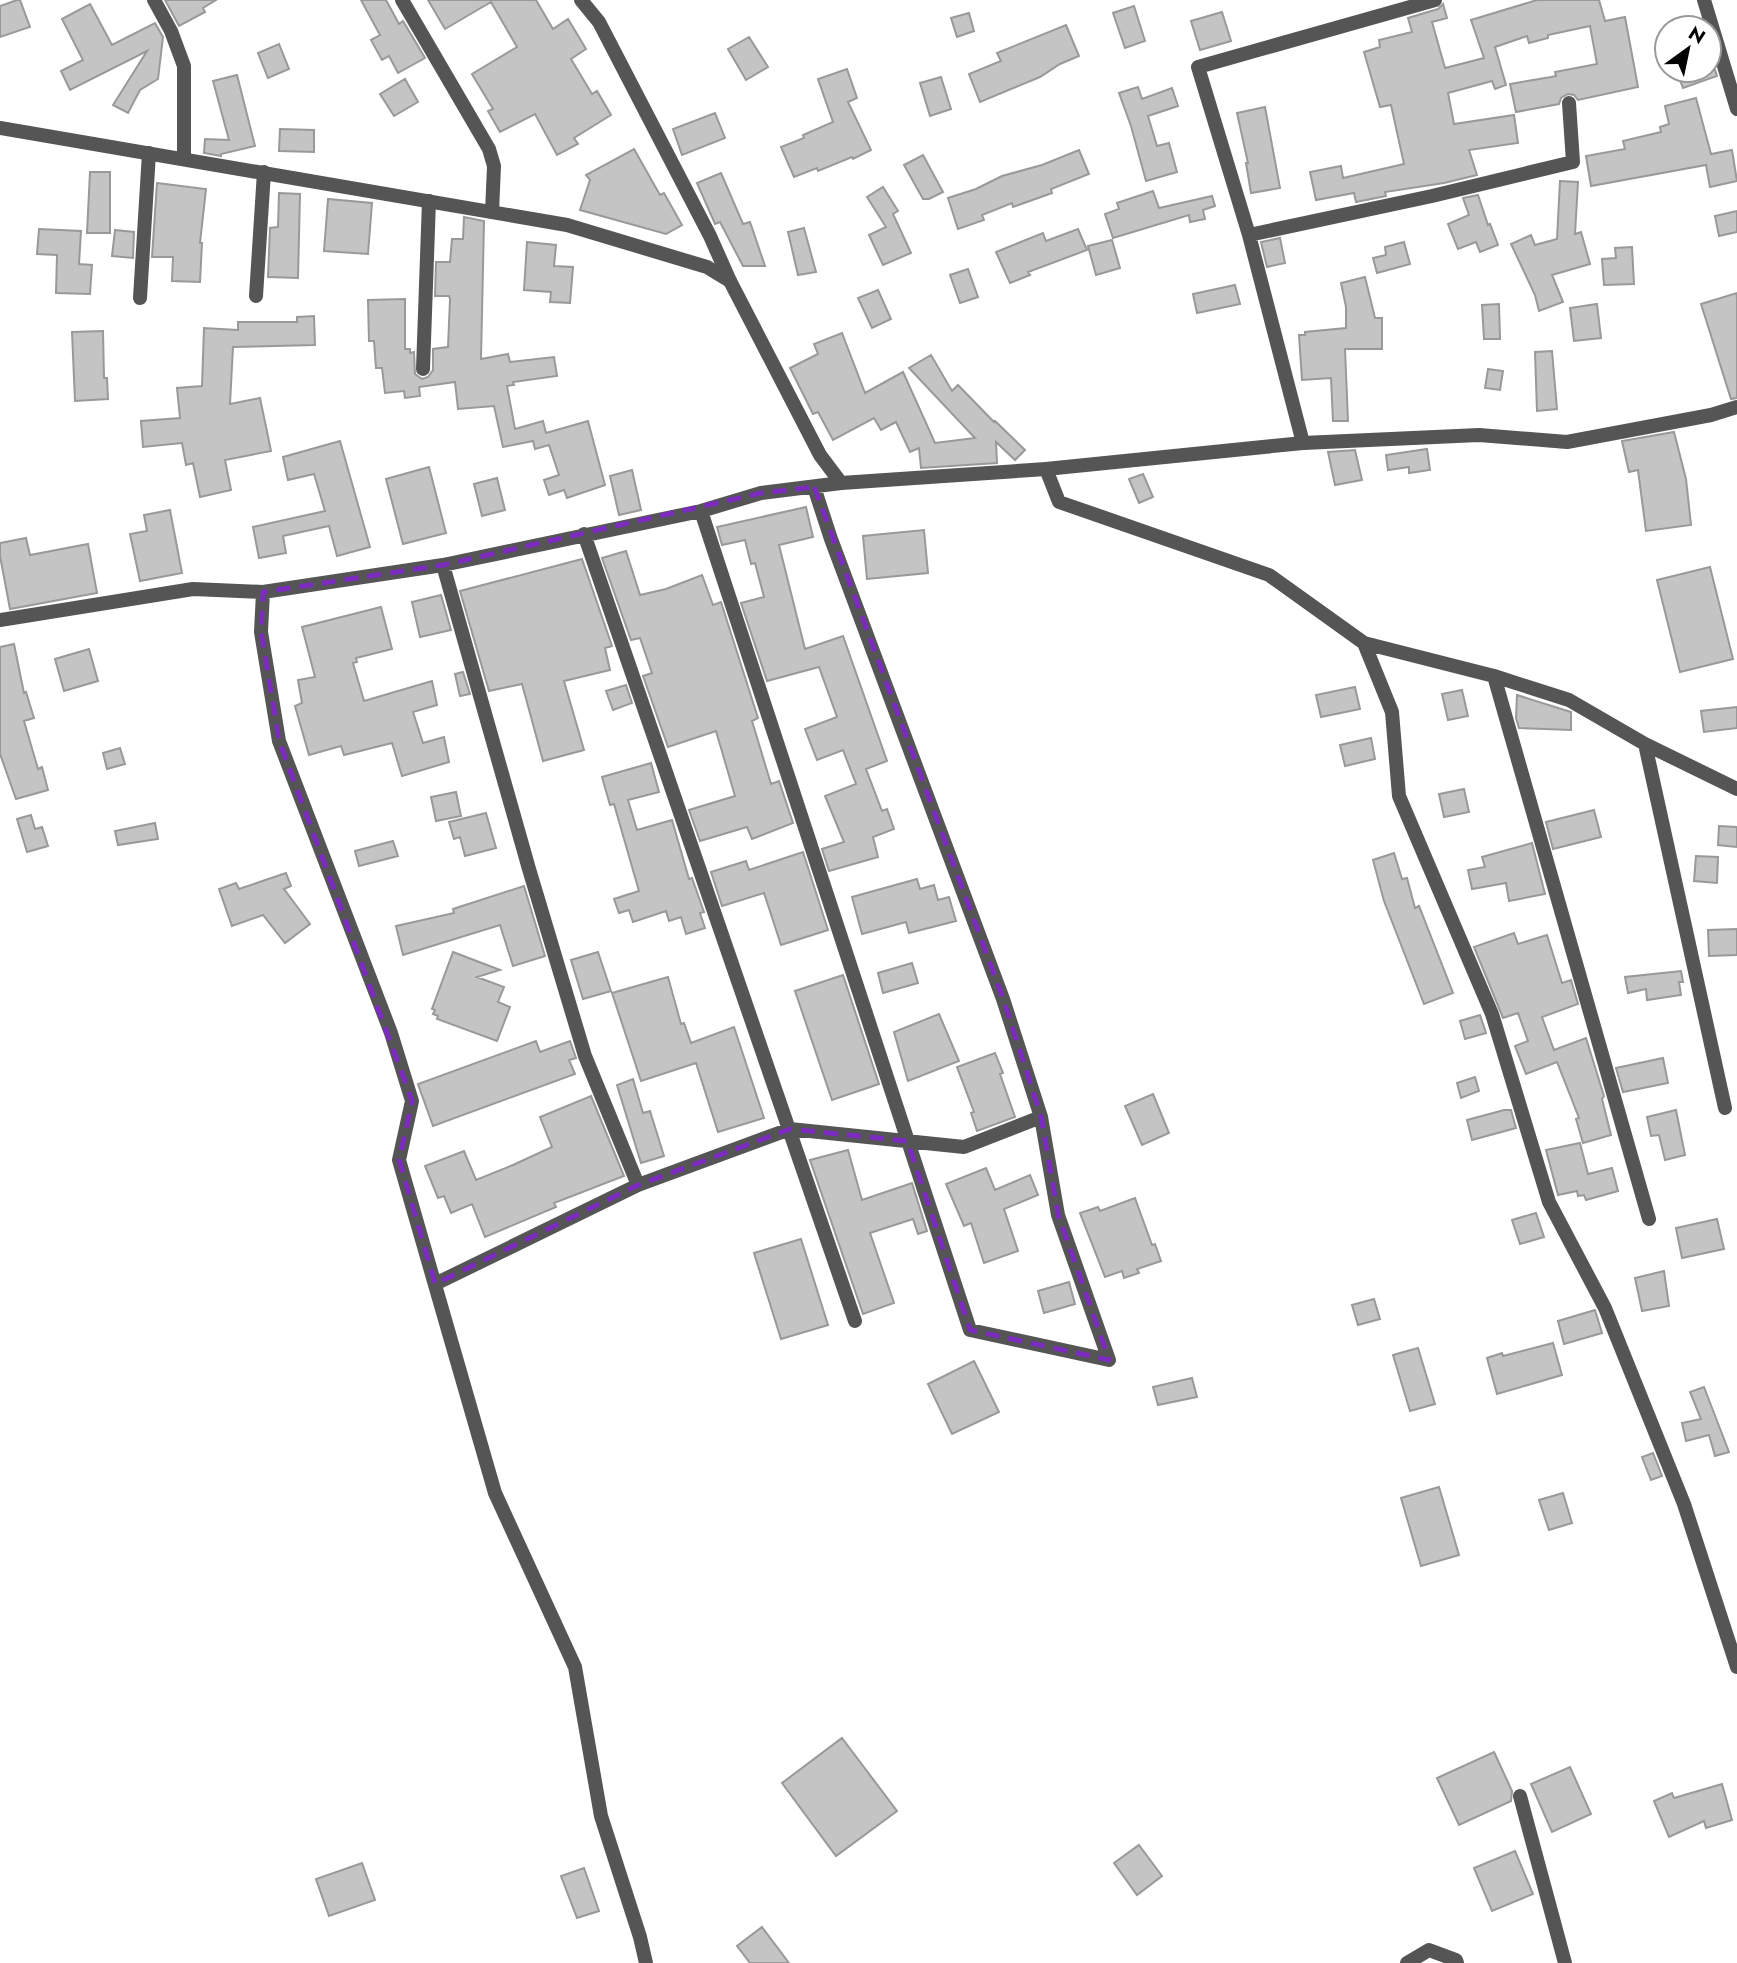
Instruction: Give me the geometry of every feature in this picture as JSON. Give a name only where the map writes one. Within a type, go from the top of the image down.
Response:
[{"type":"street","points":[[154,0],[171,31],[184,66],[184,159]]},
{"type":"street","points":[[402,0],[489,149],[494,166],[492,212]]},
{"type":"street","points":[[581,0],[599,22],[820,455],[841,483]]},
{"type":"street","points":[[1303,443],[1249,234],[1198,67],[1435,0]]},
{"type":"street","points":[[1704,0],[1737,108]]},
{"type":"street","points":[[1249,234],[1432,196],[1573,162],[1569,103]]},
{"type":"street","points":[[0,128],[567,225],[707,267],[730,281]]},
{"type":"street","points":[[140,298],[149,153]]},
{"type":"street","points":[[256,296],[264,173]]},
{"type":"street","points":[[423,369],[429,201]]},
{"type":"street","points":[[0,620],[193,589],[263,592],[443,565],[701,511],[761,493],[841,483],[1046,469],[1303,443],[1479,435],[1567,442],[1710,415],[1737,407]]},
{"type":"street","points":[[1046,469],[1059,502],[1269,575],[1364,643],[1494,676],[1569,700],[1646,744],[1737,789]]},
{"type":"street","points":[[701,511],[970,1330],[1109,1360],[1058,1214],[1041,1117],[1003,999],[814,487]]},
{"type":"street","points":[[584,534],[855,1321]]},
{"type":"street","points":[[443,565],[585,1056],[638,1185]]},
{"type":"street","points":[[263,592],[261,632],[279,741],[391,1033],[412,1101],[399,1160],[495,1493],[575,1667],[601,1815],[646,1963]]},
{"type":"street","points":[[1364,643],[1392,712],[1399,796],[1492,1014],[1549,1202],[1605,1308],[1684,1504],[1737,1667]]},
{"type":"street","points":[[1494,676],[1649,1219]]},
{"type":"street","points":[[1646,744],[1725,1108]]},
{"type":"street","points":[[435,1284],[638,1185],[790,1129],[964,1147],[1041,1117]]},
{"type":"street","points":[[1520,1796],[1565,1963]]},
{"type":"street","points":[[1407,1963],[1429,1950],[1456,1960],[1457,1963]]},
{"type":"highlighted area","points":[[814,487],[1003,999],[1041,1117],[1058,1215],[1109,1360],[970,1330],[907,1141],[790,1129],[638,1185],[435,1284],[399,1160],[412,1101],[279,741],[261,632],[263,592],[443,565],[761,493]]},
{"type":"building","points":[[20,0],[30,27],[0,37],[0,6]]},
{"type":"building","points":[[165,0],[216,0],[203,8],[205,12],[179,26]]},
{"type":"building","points":[[361,0],[386,0],[399,24],[403,21],[425,58],[398,73],[389,56],[382,60],[371,40],[380,35]]},
{"type":"building","points":[[428,0],[536,0],[553,29],[568,19],[586,49],[571,59],[592,94],[597,91],[611,115],[574,138],[578,144],[557,155],[535,114],[500,132],[488,111],[493,109],[472,74],[517,47],[491,2],[445,29]]},
{"type":"building","points":[[1537,0],[1599,0],[1605,21],[1625,17],[1638,87],[1578,100],[1574,95],[1568,94],[1561,98],[1559,104],[1516,112],[1510,84],[1556,76],[1555,72],[1597,64],[1590,26],[1548,35],[1548,38],[1529,43],[1527,36],[1495,47],[1506,85],[1495,89],[1492,81],[1448,93],[1454,124],[1514,115],[1518,143],[1469,150],[1477,175],[1385,192],[1386,196],[1356,202],[1354,193],[1316,200],[1310,172],[1341,166],[1343,178],[1404,164],[1391,105],[1380,107],[1364,52],[1380,47],[1379,40],[1412,32],[1408,18],[1438,9],[1443,4],[1447,18],[1432,22],[1445,68],[1484,58],[1471,20]]},
{"type":"building","points":[[90,4],[112,45],[155,23],[163,37],[158,79],[140,90],[128,113],[113,105],[147,51],[70,90],[61,71],[83,60],[62,19]]},
{"type":"building","points":[[1134,6],[1145,41],[1125,48],[1113,13]]},
{"type":"building","points":[[1222,12],[1231,41],[1200,50],[1191,21]]},
{"type":"building","points":[[969,13],[974,31],[957,37],[951,18]]},
{"type":"building","points":[[1066,25],[1079,56],[1040,77],[980,102],[969,74],[1001,61],[997,53]]},
{"type":"building","points":[[749,37],[768,67],[746,80],[728,49]]},
{"type":"building","points":[[279,44],[289,69],[268,78],[258,53]]},
{"type":"building","points":[[847,69],[857,98],[848,102],[871,150],[853,159],[852,157],[818,171],[817,168],[794,177],[781,147],[833,122],[818,79]]},
{"type":"building","points":[[237,75],[255,146],[221,156],[204,153],[205,139],[229,140],[213,81]]},
{"type":"building","points":[[941,77],[951,109],[930,116],[920,83]]},
{"type":"building","points":[[405,79],[418,102],[394,116],[380,94]]},
{"type":"building","points":[[1138,87],[1142,99],[1172,88],[1178,106],[1148,116],[1157,146],[1169,143],[1177,172],[1146,181],[1119,93]]},
{"type":"building","points":[[1696,98],[1711,154],[1732,150],[1737,181],[1710,187],[1706,165],[1591,186],[1586,156],[1625,149],[1623,141],[1661,132],[1660,127],[1669,124],[1665,106]]},
{"type":"building","points":[[1265,107],[1280,188],[1251,193],[1248,163],[1237,113]]},
{"type":"building","points":[[715,113],[725,138],[682,155],[673,129]]},
{"type":"building","points":[[280,129],[314,130],[314,152],[279,151]]},
{"type":"building","points":[[634,149],[660,195],[664,193],[682,225],[666,234],[580,210],[590,180],[586,175]]},
{"type":"building","points":[[1079,150],[1089,174],[1051,189],[1052,193],[1013,207],[1012,203],[982,215],[984,220],[958,229],[948,198]]},
{"type":"building","points":[[923,155],[943,192],[929,199],[923,199],[904,165]]},
{"type":"building","points":[[90,172],[110,172],[110,233],[87,233]]},
{"type":"building","points":[[721,173],[743,224],[750,222],[765,266],[743,266],[720,222],[715,224],[697,183]]},
{"type":"building","points":[[1560,181],[1578,182],[1575,234],[1581,232],[1590,264],[1552,275],[1563,302],[1539,311],[1535,295],[1511,244],[1531,235],[1535,245],[1557,239]]},
{"type":"building","points":[[157,183],[206,189],[200,243],[200,282],[172,281],[173,257],[152,257]]},
{"type":"building","points":[[883,187],[898,211],[893,214],[911,253],[883,265],[869,235],[886,227],[867,197]]},
{"type":"building","points":[[1153,191],[1159,208],[1212,196],[1215,206],[1203,210],[1205,219],[1190,222],[1189,215],[1113,238],[1105,214],[1119,209],[1117,203]]},
{"type":"building","points":[[279,193],[300,194],[298,278],[268,277],[270,228],[278,227]]},
{"type":"building","points":[[1478,195],[1498,245],[1480,252],[1476,242],[1458,249],[1448,224],[1469,215],[1463,198]]},
{"type":"building","points":[[328,199],[372,203],[368,254],[324,251]]},
{"type":"building","points":[[1737,211],[1737,232],[1719,236],[1715,216]]},
{"type":"building","points":[[464,217],[484,221],[481,359],[508,354],[510,362],[554,357],[557,376],[513,382],[514,385],[507,386],[515,429],[543,421],[546,433],[588,421],[605,485],[567,498],[564,490],[549,495],[544,480],[559,475],[549,445],[535,449],[533,441],[503,447],[494,406],[458,409],[455,382],[419,387],[420,396],[405,398],[404,391],[385,393],[382,368],[376,368],[374,341],[369,341],[368,300],[405,299],[405,349],[410,349],[410,353],[414,352],[415,374],[422,379],[428,377],[433,370],[433,349],[448,347],[450,299],[449,296],[435,296],[436,262],[450,262],[452,239],[463,239]]},
{"type":"building","points":[[804,228],[816,272],[798,275],[788,232]]},
{"type":"building","points":[[39,229],[81,231],[79,264],[92,265],[90,294],[56,293],[57,255],[37,254]]},
{"type":"building","points":[[1078,229],[1087,250],[1028,272],[1030,275],[1010,283],[996,252],[1043,233],[1046,241]]},
{"type":"building","points":[[115,230],[134,232],[133,258],[112,256]]},
{"type":"building","points":[[1280,238],[1285,263],[1267,267],[1261,242]]},
{"type":"building","points":[[1112,240],[1120,268],[1096,275],[1088,246]]},
{"type":"building","points":[[527,242],[556,245],[554,266],[573,267],[570,303],[550,302],[551,292],[524,290]]},
{"type":"building","points":[[1404,242],[1410,264],[1377,273],[1373,258],[1386,255],[1385,247]]},
{"type":"building","points":[[1632,247],[1634,284],[1604,285],[1602,259],[1616,258],[1615,248]]},
{"type":"building","points":[[968,269],[978,297],[960,303],[950,275]]},
{"type":"building","points":[[1365,277],[1375,318],[1382,318],[1382,349],[1345,349],[1348,421],[1333,421],[1331,378],[1302,380],[1299,335],[1346,328],[1346,307],[1341,283]]},
{"type":"building","points":[[1235,285],[1240,304],[1197,313],[1193,294]]},
{"type":"building","points":[[878,290],[891,319],[872,328],[858,298]]},
{"type":"building","points":[[1737,293],[1737,398],[1731,399],[1701,304]]},
{"type":"building","points":[[1499,304],[1500,339],[1484,339],[1482,305]]},
{"type":"building","points":[[1597,304],[1601,338],[1574,341],[1570,308]]},
{"type":"building","points":[[314,316],[315,345],[233,347],[230,404],[260,398],[271,451],[225,460],[231,490],[200,497],[193,463],[186,465],[182,443],[143,447],[141,421],[180,418],[177,388],[202,386],[204,328],[238,330],[238,322],[297,322],[297,317]]},
{"type":"building","points":[[103,331],[104,378],[107,378],[108,399],[75,401],[72,332]]},
{"type":"building","points":[[842,333],[865,393],[903,372],[935,443],[975,438],[909,368],[931,355],[952,391],[958,385],[1025,450],[1015,460],[996,442],[997,463],[921,468],[919,448],[910,452],[896,422],[881,430],[874,418],[833,440],[818,412],[813,414],[790,368],[818,354],[814,344]]},
{"type":"building","points":[[1552,351],[1557,409],[1537,411],[1535,352]]},
{"type":"building","points":[[1488,369],[1503,371],[1500,390],[1485,388]]},
{"type":"building","points":[[1674,432],[1686,479],[1691,525],[1646,531],[1638,470],[1629,472],[1622,441]]},
{"type":"building","points":[[340,441],[370,547],[337,556],[329,526],[283,536],[286,553],[259,558],[253,527],[325,511],[314,474],[288,480],[283,457]]},
{"type":"building","points":[[1427,449],[1430,470],[1409,473],[1409,467],[1388,470],[1386,455]]},
{"type":"building","points":[[1355,450],[1362,480],[1335,485],[1328,452]]},
{"type":"building","points":[[429,467],[446,533],[403,544],[386,479]]},
{"type":"building","points":[[632,470],[641,510],[619,515],[610,476]]},
{"type":"building","points":[[1143,474],[1153,497],[1139,503],[1129,479]]},
{"type":"building","points":[[497,478],[505,510],[482,516],[474,484]]},
{"type":"building","points":[[806,507],[813,537],[779,545],[805,649],[843,636],[887,761],[866,769],[882,811],[887,809],[894,829],[873,837],[878,857],[829,871],[822,849],[844,842],[825,796],[856,784],[843,750],[817,760],[805,729],[837,717],[819,667],[767,681],[741,603],[764,597],[755,563],[751,564],[745,540],[722,545],[717,527]]},
{"type":"building","points":[[170,510],[182,573],[140,581],[130,534],[147,531],[144,515]]},
{"type":"building","points":[[924,530],[928,573],[867,579],[863,536]]},
{"type":"building","points":[[26,538],[30,555],[88,544],[97,593],[10,609],[0,543]]},
{"type":"building","points":[[626,551],[640,595],[666,589],[702,575],[713,605],[721,602],[758,718],[752,721],[771,784],[779,781],[793,823],[752,839],[747,827],[700,841],[689,810],[735,796],[716,731],[668,747],[643,676],[652,673],[640,638],[631,640],[602,558]]},
{"type":"building","points":[[582,559],[612,646],[605,648],[610,670],[564,681],[584,750],[543,761],[522,684],[489,691],[460,591]]},
{"type":"building","points":[[1710,567],[1733,659],[1680,672],[1657,580]]},
{"type":"building","points":[[441,595],[451,630],[420,637],[412,602]]},
{"type":"building","points":[[381,607],[392,649],[356,658],[357,662],[353,663],[364,701],[432,681],[437,705],[413,712],[423,743],[444,737],[449,762],[402,776],[392,743],[344,755],[341,746],[309,755],[295,706],[302,703],[298,680],[315,677],[302,627]]},
{"type":"building","points":[[14,644],[24,693],[26,692],[34,718],[24,721],[38,769],[42,767],[48,790],[16,799],[0,754],[0,647]]},
{"type":"building","points":[[89,649],[98,681],[64,691],[55,659]]},
{"type":"building","points":[[463,672],[470,694],[460,696],[455,674]]},
{"type":"building","points":[[626,685],[632,703],[613,710],[606,691]]},
{"type":"building","points":[[1355,687],[1360,709],[1321,717],[1316,695]]},
{"type":"building","points":[[1462,690],[1468,716],[1448,720],[1442,694]]},
{"type":"building","points":[[1517,695],[1571,712],[1571,730],[1519,728],[1516,718]]},
{"type":"building","points":[[1737,707],[1737,728],[1704,732],[1701,711]]},
{"type":"building","points":[[1371,738],[1375,759],[1345,766],[1340,745]]},
{"type":"building","points":[[120,748],[125,764],[107,769],[103,753]]},
{"type":"building","points":[[651,763],[659,792],[628,800],[637,830],[672,820],[689,879],[692,878],[704,912],[700,913],[705,928],[686,934],[681,917],[669,921],[666,911],[633,922],[629,910],[619,913],[614,899],[639,891],[614,804],[610,805],[602,777]]},
{"type":"building","points":[[1464,789],[1469,812],[1444,817],[1439,794]]},
{"type":"building","points":[[456,792],[461,816],[436,821],[431,797]]},
{"type":"building","points":[[1594,810],[1601,837],[1553,849],[1546,822]]},
{"type":"building","points":[[486,813],[496,848],[465,856],[460,837],[454,839],[449,822]]},
{"type":"building","points":[[31,815],[35,829],[42,827],[48,846],[27,852],[17,819]]},
{"type":"building","points":[[155,823],[158,839],[118,845],[115,831]]},
{"type":"building","points":[[1719,826],[1737,827],[1737,847],[1718,845]]},
{"type":"building","points":[[393,841],[398,856],[359,866],[355,851]]},
{"type":"building","points":[[1532,843],[1545,894],[1509,901],[1506,883],[1472,889],[1468,870],[1485,867],[1482,857]]},
{"type":"building","points":[[803,852],[828,930],[781,945],[764,893],[722,906],[711,872],[746,861],[749,870]]},
{"type":"building","points":[[1394,853],[1402,879],[1407,878],[1415,908],[1419,906],[1453,993],[1424,1004],[1384,901],[1373,860]]},
{"type":"building","points":[[1696,856],[1718,857],[1717,883],[1694,881]]},
{"type":"building","points":[[286,873],[291,886],[284,889],[310,924],[285,943],[263,915],[232,926],[219,889],[236,883],[239,889]]},
{"type":"building","points":[[917,879],[920,889],[934,885],[938,900],[949,897],[956,921],[909,933],[906,922],[862,934],[852,897]]},
{"type":"building","points":[[524,886],[545,956],[513,966],[500,925],[403,955],[396,926],[454,913],[453,909]]},
{"type":"building","points":[[1737,929],[1737,955],[1709,956],[1708,930]]},
{"type":"building","points":[[1514,933],[1518,944],[1547,935],[1562,983],[1571,980],[1578,1004],[1542,1017],[1554,1050],[1586,1038],[1604,1096],[1602,1099],[1611,1135],[1583,1143],[1576,1119],[1579,1118],[1557,1062],[1526,1074],[1515,1046],[1528,1041],[1518,1013],[1503,1018],[1474,947]]},
{"type":"building","points":[[453,952],[500,970],[477,977],[504,987],[498,1002],[510,1007],[497,1041],[437,1019],[438,1016],[433,1014],[435,1010],[432,1009]]},
{"type":"building","points":[[598,952],[611,991],[583,999],[571,960]]},
{"type":"building","points":[[912,963],[918,983],[883,993],[878,973]]},
{"type":"building","points":[[1681,971],[1681,995],[1647,1000],[1646,989],[1628,993],[1625,977]]},
{"type":"building","points":[[843,975],[879,1084],[832,1100],[795,991]]},
{"type":"building","points":[[668,977],[681,1024],[684,1023],[691,1043],[734,1027],[764,1118],[718,1132],[696,1063],[641,1081],[612,993]]},
{"type":"building","points":[[939,1014],[959,1061],[908,1081],[894,1032]]},
{"type":"building","points":[[1480,1015],[1486,1033],[1465,1039],[1460,1021]]},
{"type":"building","points":[[536,1041],[540,1052],[570,1041],[576,1058],[569,1060],[575,1074],[433,1126],[418,1084]]},
{"type":"building","points":[[995,1053],[1015,1117],[977,1131],[971,1113],[974,1112],[957,1067]]},
{"type":"building","points":[[1663,1058],[1668,1083],[1623,1092],[1616,1068]]},
{"type":"building","points":[[1475,1077],[1479,1091],[1461,1098],[1457,1083]]},
{"type":"building","points":[[633,1079],[643,1113],[650,1111],[664,1156],[641,1163],[617,1085]]},
{"type":"building","points":[[1153,1094],[1169,1133],[1142,1145],[1125,1106]]},
{"type":"building","points":[[591,1096],[624,1176],[554,1203],[556,1207],[485,1237],[472,1204],[451,1213],[444,1196],[438,1198],[425,1166],[464,1151],[476,1180],[513,1165],[552,1147],[540,1117]]},
{"type":"building","points":[[1511,1110],[1516,1128],[1472,1140],[1467,1120]]},
{"type":"building","points":[[1676,1110],[1685,1155],[1665,1160],[1659,1135],[1651,1136],[1647,1117]]},
{"type":"building","points":[[1580,1143],[1588,1174],[1612,1168],[1618,1191],[1586,1200],[1584,1195],[1578,1196],[1577,1191],[1558,1195],[1546,1150]]},
{"type":"building","points":[[848,1150],[862,1200],[912,1183],[927,1231],[918,1234],[913,1219],[870,1233],[894,1303],[863,1314],[810,1160]]},
{"type":"building","points":[[986,1168],[995,1190],[1030,1175],[1038,1195],[1004,1209],[1018,1251],[984,1263],[971,1223],[964,1226],[946,1184]]},
{"type":"building","points":[[1135,1198],[1152,1245],[1155,1244],[1161,1261],[1137,1269],[1139,1273],[1124,1278],[1122,1271],[1105,1277],[1080,1213],[1098,1207],[1100,1211]]},
{"type":"building","points":[[1536,1213],[1544,1237],[1520,1244],[1512,1220]]},
{"type":"building","points":[[1717,1219],[1724,1249],[1682,1258],[1676,1228]]},
{"type":"building","points":[[801,1239],[828,1325],[781,1339],[754,1253]]},
{"type":"building","points":[[1664,1271],[1669,1306],[1642,1311],[1635,1278]]},
{"type":"building","points":[[1069,1282],[1075,1304],[1044,1313],[1038,1291]]},
{"type":"building","points":[[1374,1299],[1380,1319],[1358,1325],[1352,1305]]},
{"type":"building","points":[[1595,1310],[1602,1333],[1564,1344],[1558,1321]]},
{"type":"building","points":[[1553,1343],[1562,1375],[1497,1394],[1487,1358]]},
{"type":"building","points":[[1418,1348],[1435,1404],[1410,1411],[1393,1355]]},
{"type":"building","points":[[974,1361],[999,1412],[952,1434],[928,1384]]},
{"type":"building","points":[[1192,1378],[1197,1397],[1158,1405],[1153,1387]]},
{"type":"building","points":[[1704,1387],[1729,1452],[1715,1456],[1709,1435],[1686,1441],[1682,1423],[1701,1419],[1690,1392]]},
{"type":"building","points":[[1653,1453],[1662,1476],[1651,1480],[1642,1457]]},
{"type":"building","points":[[1439,1487],[1459,1555],[1421,1566],[1401,1498]]},
{"type":"building","points":[[1563,1493],[1572,1523],[1549,1530],[1539,1500]]},
{"type":"building","points":[[842,1738],[897,1811],[836,1856],[782,1783]]},
{"type":"building","points":[[1494,1752],[1512,1791],[1511,1801],[1459,1825],[1437,1778]]},
{"type":"building","points":[[1570,1767],[1591,1814],[1552,1832],[1531,1784]]},
{"type":"building","points":[[1722,1784],[1732,1820],[1706,1828],[1704,1821],[1669,1837],[1654,1801],[1672,1793],[1674,1798]]},
{"type":"building","points":[[1139,1845],[1162,1876],[1137,1895],[1114,1863]]},
{"type":"building","points":[[1515,1851],[1533,1894],[1492,1911],[1474,1868]]},
{"type":"building","points":[[362,1863],[375,1900],[329,1916],[316,1879]]},
{"type":"building","points":[[584,1868],[599,1911],[577,1918],[561,1876]]},
{"type":"building","points":[[762,1927],[789,1963],[750,1963],[737,1946]]}]
